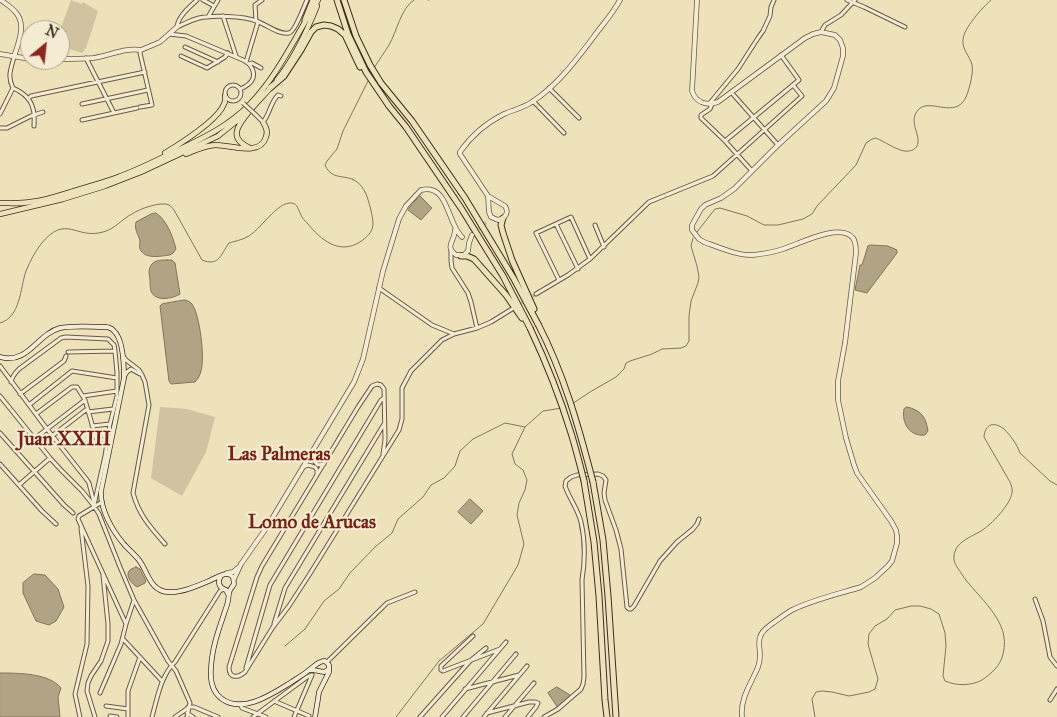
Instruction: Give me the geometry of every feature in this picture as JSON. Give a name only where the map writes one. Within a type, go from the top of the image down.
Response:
[{"type":"highway","points":[[305,20],[313,0]]},
{"type":"highway","points":[[337,0],[350,43]]},
{"type":"highway","points":[[344,0],[361,49],[370,65],[412,121],[486,230],[540,324]]},
{"type":"highway","points":[[348,0],[350,18]]},
{"type":"highway","points":[[270,88],[284,76],[316,27],[324,25],[338,29],[350,43],[366,72],[461,208],[503,276],[539,346],[557,391],[584,481],[594,542],[607,717]]},
{"type":"highway","points":[[503,218],[501,225],[512,260],[553,354],[580,431],[593,482],[603,540],[616,717]]},
{"type":"highway","points":[[460,256],[474,259],[514,306],[530,330]]},
{"type":"main road","points":[[0,214],[118,177],[215,132],[246,108],[260,94],[318,0]]},
{"type":"main road","points":[[250,148],[242,144],[236,131],[249,112],[282,74],[306,30],[318,0]]},
{"type":"main road","points":[[148,164],[181,143],[213,119],[224,106],[225,96]]},
{"type":"main road","points":[[0,203],[50,203],[105,186],[164,162],[218,136],[249,112]]},
{"type":"main road","points":[[164,162],[207,146],[217,145],[242,149],[256,147],[265,140],[267,134],[263,122]]},
{"type":"street","points":[[0,114],[13,88],[10,75],[21,32],[21,22],[18,15],[1,0]]},
{"type":"street","points":[[177,27],[181,16],[197,0]]},
{"type":"street","points":[[203,0],[214,6]]},
{"type":"street","points":[[208,17],[218,0]]},
{"type":"street","points":[[240,89],[248,85],[253,79],[253,70],[248,63],[257,21],[255,5],[262,0]]},
{"type":"street","points":[[70,59],[94,58],[141,50],[160,42],[177,27],[200,18],[208,17],[223,16],[257,21],[280,32],[289,33],[295,26],[307,0]]},
{"type":"street","points":[[488,196],[491,217],[496,220],[503,218],[506,214],[506,208],[503,204],[488,196],[460,154],[462,149],[484,126],[504,114],[533,102],[550,88],[584,50],[614,12],[620,0]]},
{"type":"street","points":[[697,0],[691,83],[693,95],[698,101],[710,104],[718,102],[781,55],[813,34],[821,32],[835,35],[840,40],[843,48],[843,56],[834,88],[826,101],[728,194],[704,205],[692,225],[692,230],[704,242],[750,256],[781,250],[829,233],[843,233],[854,239],[856,253],[845,343],[838,381],[838,406],[857,473],[891,521],[897,536],[892,561],[868,584],[800,606],[789,611],[763,630],[759,640],[761,658],[746,691],[742,717]]},
{"type":"street","points":[[752,171],[701,118],[710,109],[710,104],[743,63],[767,24],[774,0]]},
{"type":"street","points":[[847,0],[854,1],[905,27]]},
{"type":"street","points":[[821,32],[825,25],[841,15],[854,1]]},
{"type":"street","points":[[223,16],[232,55]]},
{"type":"street","points":[[170,34],[186,36],[260,68]]},
{"type":"street","points":[[185,47],[218,62]]},
{"type":"street","points":[[82,120],[152,105],[140,53],[141,50]]},
{"type":"street","points":[[0,54],[20,58]]},
{"type":"street","points":[[181,56],[207,68],[232,55]]},
{"type":"street","points":[[725,141],[799,80],[781,55]]},
{"type":"street","points":[[86,58],[114,113]]},
{"type":"street","points":[[28,99],[31,96],[145,72]]},
{"type":"street","points":[[234,84],[240,89],[242,94],[239,99],[232,101],[225,96],[225,90],[228,86],[234,84]]},
{"type":"street","points":[[536,294],[578,269],[649,202],[710,178],[802,96],[793,85]]},
{"type":"street","points":[[13,88],[21,92],[33,108],[34,126]]},
{"type":"street","points":[[550,88],[579,118]]},
{"type":"street","points":[[82,104],[148,90]]},
{"type":"street","points":[[731,92],[778,145]]},
{"type":"street","points":[[266,128],[267,117],[272,103],[278,95],[281,96]]},
{"type":"street","points":[[239,99],[263,122],[267,117]]},
{"type":"street","points":[[533,102],[564,133]]},
{"type":"street","points":[[0,128],[7,128],[43,112]]},
{"type":"street","points":[[142,376],[131,369],[124,378],[101,491],[102,502],[107,517],[119,538],[139,561],[152,585],[168,592],[179,591],[233,572],[241,564],[267,527],[304,467],[354,382],[360,368],[383,271],[399,219],[406,206],[421,190],[432,189],[439,194],[459,234],[468,243]]},
{"type":"street","points":[[490,208],[497,202]]},
{"type":"street","points":[[488,221],[491,217]]},
{"type":"street","points":[[559,280],[536,233],[571,217],[590,259]]},
{"type":"street","points":[[556,224],[578,269]]},
{"type":"street","points":[[595,225],[604,246]]},
{"type":"street","points":[[455,227],[454,239],[451,244],[451,264],[468,293],[477,328]]},
{"type":"street","points":[[451,264],[453,259],[468,251],[468,243],[472,235],[454,239]]},
{"type":"street","points":[[451,249],[454,254],[460,256]]},
{"type":"street","points":[[379,288],[432,325],[454,334]]},
{"type":"street","points":[[383,454],[384,389],[381,385],[377,384],[372,386],[262,566],[229,667],[232,675],[236,677],[245,672],[311,572],[399,430],[402,420],[402,388],[411,371],[442,340],[491,322],[512,309]]},
{"type":"street","points":[[476,321],[484,325]]},
{"type":"street","points":[[471,330],[476,321]]},
{"type":"street","points":[[0,357],[17,358],[61,328],[107,327],[118,336],[124,378]]},
{"type":"street","points":[[11,382],[19,369],[62,338],[108,339],[114,345],[117,391],[94,506]]},
{"type":"street","points":[[68,352],[115,351]]},
{"type":"street","points":[[122,355],[139,370],[150,405],[133,493],[136,506],[142,518],[165,544]]},
{"type":"street","points":[[20,394],[64,361],[66,356]]},
{"type":"street","points":[[0,366],[46,429],[87,480],[94,506]]},
{"type":"street","points":[[29,405],[72,371],[117,378]]},
{"type":"street","points":[[36,414],[72,387],[77,387],[85,400],[96,438],[107,441]]},
{"type":"street","points":[[82,396],[117,391]]},
{"type":"street","points":[[0,396],[50,458],[82,491],[99,514],[134,600],[176,671],[190,703],[187,715],[193,717]]},
{"type":"street","points":[[245,672],[274,576],[380,400],[384,398]]},
{"type":"street","points":[[34,439],[85,400]]},
{"type":"street","points":[[52,436],[88,410],[113,410]]},
{"type":"street","points":[[274,627],[285,588],[384,423]]},
{"type":"street","points":[[92,426],[110,424]]},
{"type":"street","points":[[0,433],[72,513]]},
{"type":"street","points":[[313,451],[314,463],[318,465],[324,464]]},
{"type":"street","points":[[19,485],[50,458]]},
{"type":"street","points":[[0,464],[56,524]]},
{"type":"street","points":[[304,467],[308,465],[315,467],[317,476]]},
{"type":"street","points":[[544,717],[558,710],[581,689],[584,677],[583,535],[579,516],[565,486],[566,481],[577,475],[598,474],[604,476],[606,480],[605,500],[616,530],[627,607],[629,609],[634,606],[660,561],[677,542],[693,529],[699,519]]},
{"type":"street","points":[[102,502],[78,519],[126,624]]},
{"type":"street","points":[[99,514],[105,511]]},
{"type":"street","points":[[102,520],[107,517]]},
{"type":"street","points":[[80,717],[75,694],[87,644],[88,586],[82,528]]},
{"type":"street","points":[[208,582],[215,582],[223,588],[234,586],[234,579],[241,564]]},
{"type":"street","points":[[234,579],[230,574],[223,575],[219,579],[229,596],[215,639],[210,675],[212,685],[220,697],[227,702],[240,704],[266,698],[320,662],[327,662],[387,603],[415,592]]},
{"type":"street","points":[[95,717],[87,691],[91,676],[102,661],[108,641],[103,575]]},
{"type":"street","points":[[152,717],[162,687],[162,681],[223,588]]},
{"type":"street","points":[[1035,599],[1044,620],[1050,657],[1057,666]]},
{"type":"street","points":[[100,693],[123,638],[134,600]]},
{"type":"street","points":[[473,636],[441,666],[441,670],[443,671],[500,649]]},
{"type":"street","points":[[123,638],[162,681]]},
{"type":"street","points":[[442,717],[506,642]]},
{"type":"street","points":[[252,644],[254,648],[260,648]]},
{"type":"street","points":[[420,717],[470,661],[486,648]]},
{"type":"street","points":[[463,717],[516,654]]},
{"type":"street","points":[[128,717],[128,691],[140,657]]},
{"type":"street","points":[[320,662],[318,668],[324,678],[324,683]]},
{"type":"street","points":[[315,717],[318,699],[329,672],[327,662]]},
{"type":"street","points":[[484,717],[527,666]]},
{"type":"street","points":[[309,670],[326,671],[329,669]]},
{"type":"street","points":[[253,717],[312,675],[294,717]]},
{"type":"street","points":[[465,690],[520,675]]},
{"type":"street","points":[[505,717],[534,683]]},
{"type":"street","points":[[1050,700],[1057,689]]},
{"type":"street","points":[[274,701],[310,716]]},
{"type":"street","points":[[487,713],[529,702],[538,703],[528,717]]},
{"type":"street","points":[[240,704],[242,708],[266,717]]},
{"type":"street","points":[[106,706],[128,710]]},
{"type":"street","points":[[175,717],[188,708],[194,707],[218,717]]},
{"type":"street","points":[[110,716],[117,717]]},
{"type":"shaded area","points":[[71,0],[82,4],[83,2],[98,11],[86,48],[82,53],[70,49],[70,20],[64,20]]},
{"type":"shaded area","points":[[420,196],[432,208],[421,220],[408,210]]},
{"type":"shaded area","points":[[156,213],[166,224],[173,239],[176,249],[170,255],[149,256],[142,252],[140,248],[136,222]]},
{"type":"shaded area","points":[[868,246],[888,246],[897,250],[897,253],[867,293],[855,290],[860,265],[862,265]]},
{"type":"shaded area","points":[[159,260],[172,260],[175,263],[180,294],[168,298],[156,297],[151,291],[149,269]]},
{"type":"shaded area","points":[[185,300],[192,304],[197,317],[201,337],[202,365],[200,374],[195,382],[171,384],[169,381],[160,306]]},
{"type":"shaded area","points":[[160,407],[187,409],[215,417],[206,452],[182,496],[151,478]]},
{"type":"shaded area","points":[[907,407],[916,410],[924,418],[928,431],[925,435],[915,434],[905,424],[903,414],[904,409]]},
{"type":"shaded area","points":[[470,499],[483,511],[471,524],[458,512]]},
{"type":"shaded area","points":[[136,567],[140,569],[146,581],[137,587],[128,575],[130,570]]},
{"type":"shaded area","points":[[34,574],[45,575],[58,589],[64,607],[56,621],[49,625],[36,621],[23,593],[23,583]]},
{"type":"shaded area","points":[[0,673],[33,675],[56,683],[61,688],[58,697],[60,717],[0,717]]},
{"type":"shaded area","points":[[557,687],[570,695],[558,708],[548,693]]},
{"type":"waterway","points":[[374,68],[389,45],[406,8],[414,0]]},
{"type":"waterway","points":[[697,232],[715,209],[720,208],[747,216],[764,225],[778,225],[803,219],[812,214],[817,206],[856,165],[866,143],[872,139],[876,138],[904,151],[915,148],[918,144],[918,138],[914,117],[919,109],[924,106],[953,108],[965,99],[970,84],[972,68],[964,47],[964,35],[974,19],[991,0]]},
{"type":"waterway","points":[[0,323],[7,320],[16,308],[29,264],[41,244],[50,235],[57,230],[64,229],[94,234],[103,232],[111,229],[135,212],[156,205],[165,204],[171,206],[202,260],[208,262],[216,261],[229,243],[252,234],[280,207],[292,203],[296,205],[303,218],[313,230],[331,244],[345,247],[352,246],[365,239],[373,227],[372,213],[366,194],[356,181],[334,175],[325,165],[337,149],[343,131],[369,79]]},
{"type":"waterway","points":[[572,404],[616,377],[624,369],[626,363],[662,349],[686,346],[689,341],[691,301],[699,277],[691,246],[693,238]]},
{"type":"waterway","points":[[396,717],[439,661],[483,624],[518,565],[524,544],[517,515],[527,480],[523,470],[515,464],[512,454],[525,427],[543,411],[562,408]]},
{"type":"waterway","points":[[285,646],[305,629],[324,601],[339,589],[350,573],[375,547],[392,533],[398,519],[423,497],[431,485],[444,478],[455,466],[460,451],[473,439],[505,423],[525,427]]},
{"type":"waterway","points":[[815,717],[812,699],[816,692],[832,692],[849,696],[875,689],[878,679],[868,644],[869,634],[875,626],[887,619],[895,610],[920,606],[931,609],[939,614],[945,633],[946,646],[943,676],[945,681],[969,684],[982,680],[992,672],[1000,662],[1003,654],[1004,642],[1002,631],[998,620],[960,571],[954,558],[957,547],[990,524],[1011,498],[1012,489],[1010,482],[984,437],[986,429],[991,425],[997,425],[1004,429],[1020,453],[1050,481],[1057,485]]},
{"type":"tunnel","points":[[474,233],[488,221]]},
{"type":"tunnel","points":[[517,306],[536,294]]},
{"type":"district","name":"Juan XXIII","points":[[64,440]]},
{"type":"district","name":"Las Palmeras","points":[[279,455]]},
{"type":"district","name":"Lomo de Arucas","points":[[312,523]]}]
